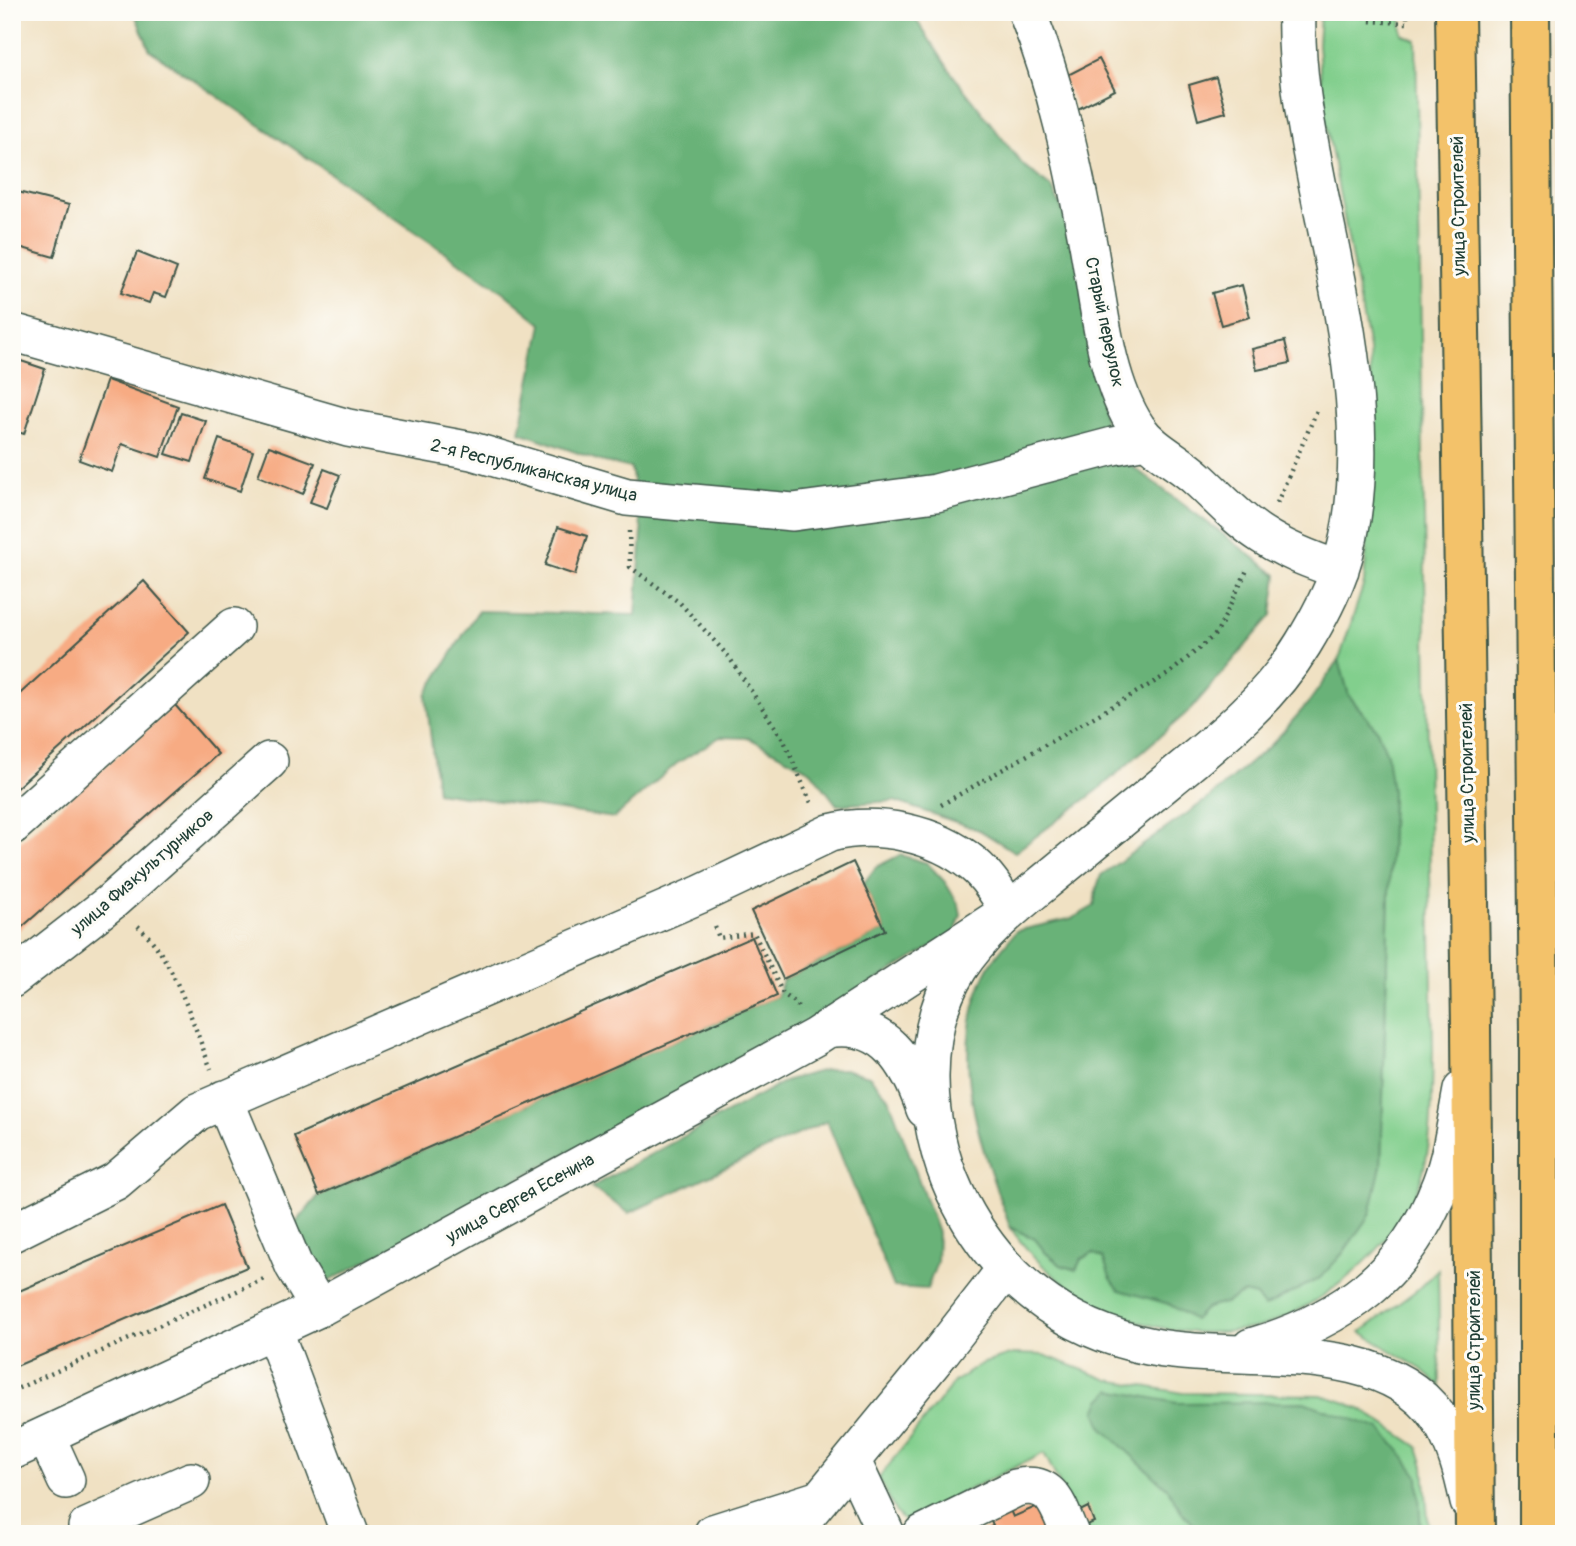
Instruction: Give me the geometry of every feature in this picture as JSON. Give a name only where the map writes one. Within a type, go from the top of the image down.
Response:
[{"type":"main road","name":"улица Строителей","points":[[1455,12],[1471,1027],[1475,1534]]},
{"type":"main road","points":[[1530,12],[1539,1038],[1539,1534]]},
{"type":"street","name":"Старый переулок","points":[[1027,12],[1066,138],[1105,336],[1117,386],[1126,408],[1146,440],[1196,477],[1263,536],[1288,550],[1340,570]]},
{"type":"street","points":[[938,1146],[932,1107],[931,1055],[944,997],[969,954],[1009,911],[1220,738],[1262,698],[1300,649],[1323,610],[1340,570],[1353,503],[1356,430],[1354,392],[1345,322],[1302,104],[1297,56],[1297,12]]},
{"type":"street","name":"2-я Республиканская улица","points":[[12,332],[348,428],[472,451],[627,497],[793,512],[936,493],[1113,446],[1146,440]]},
{"type":"street","points":[[12,826],[234,627]]},
{"type":"street","name":"улица Физкультурников","points":[[12,979],[111,902],[269,761]]},
{"type":"street","points":[[12,1233],[116,1181],[197,1112],[701,894],[830,832],[853,828],[895,832],[918,835],[940,843],[975,865],[992,884],[1009,911]]},
{"type":"street","name":"улица Сергея Есенина","points":[[12,1451],[319,1308],[828,1029],[1009,911]]},
{"type":"street","points":[[828,1029],[841,1027],[866,1032],[890,1045],[909,1068],[916,1080],[952,1186],[967,1217],[1005,1270],[1053,1308],[1115,1337],[1151,1347],[1191,1353],[1328,1359],[1363,1367],[1392,1379],[1419,1397],[1438,1417],[1452,1445],[1475,1534]]},
{"type":"street","points":[[1226,1354],[1299,1331],[1333,1315],[1359,1297],[1398,1261],[1428,1213],[1441,1181],[1463,1084],[1471,1027]]},
{"type":"street","points":[[224,1100],[293,1266],[319,1308]]},
{"type":"street","points":[[791,1534],[952,1339],[1005,1270]]},
{"type":"street","points":[[274,1331],[350,1534]]},
{"type":"street","points":[[46,1436],[66,1480]]},
{"type":"street","points":[[852,1461],[886,1534]]},
{"type":"street","points":[[87,1527],[191,1481]]},
{"type":"street","points":[[922,1534],[1016,1488],[1027,1486],[1049,1493],[1070,1534]]},
{"type":"street","points":[[713,1534],[820,1500]]},
{"type":"path","points":[[1356,12],[1366,13],[1367,21],[1407,23],[1407,12]]},
{"type":"path","points":[[895,832],[1170,673],[1217,633],[1263,536],[1321,401]]},
{"type":"path","points":[[627,497],[630,567],[680,603],[729,657],[784,741],[811,804]]},
{"type":"path","points":[[701,894],[719,938],[754,933],[783,994],[796,1003]]},
{"type":"path","points":[[111,902],[149,935],[167,962],[224,1100]]},
{"type":"path","points":[[12,1391],[293,1266]]},
{"type":"green space","points":[[134,12],[911,12],[953,75],[1023,165],[1052,188],[1075,237],[1097,386],[1107,432],[1128,463],[1277,575],[1272,615],[1191,709],[1098,790],[1015,852],[979,830],[894,801],[837,805],[811,771],[749,738],[720,737],[676,764],[614,818],[437,792],[426,695],[478,611],[636,615],[642,532],[631,468],[600,461],[520,432],[542,324],[503,292],[150,50]]},
{"type":"green space","points":[[1340,12],[1401,12],[1402,34],[1416,40],[1433,1050],[1430,1135],[1422,1177],[1404,1215],[1377,1250],[1325,1295],[1262,1326],[1206,1333],[1174,1330],[1141,1323],[1110,1311],[1081,1295],[1030,1253],[1010,1227],[1035,1239],[1046,1253],[1061,1265],[1076,1270],[1081,1259],[1093,1253],[1104,1258],[1110,1277],[1194,1319],[1206,1308],[1225,1303],[1244,1293],[1256,1296],[1264,1307],[1320,1278],[1343,1253],[1381,1166],[1392,792],[1377,730],[1349,696],[1339,660],[1364,583],[1374,446],[1369,349],[1323,106],[1318,44],[1320,16],[1339,17]]},
{"type":"green space","points":[[1339,660],[1349,696],[1377,730],[1387,754],[1392,792],[1381,1166],[1370,1214],[1343,1253],[1320,1278],[1264,1307],[1256,1296],[1244,1293],[1225,1303],[1206,1308],[1194,1320],[1169,1304],[1119,1290],[1110,1277],[1103,1258],[1093,1253],[1081,1259],[1076,1270],[1061,1265],[1046,1253],[1035,1239],[1010,1227],[978,1130],[972,1097],[968,1063],[976,997],[990,965],[1016,931],[1073,918],[1094,906],[1101,875],[1210,797],[1274,742],[1309,702]]},
{"type":"green space","points":[[900,855],[927,863],[945,882],[959,905],[961,915],[955,933],[773,1042],[320,1286],[291,1229],[319,1195],[777,996],[783,979],[885,930],[863,884],[876,867]]},
{"type":"green space","points":[[844,1069],[869,1076],[889,1098],[938,1233],[937,1262],[927,1289],[894,1287],[827,1121],[629,1213],[591,1187],[787,1080],[825,1070]]},
{"type":"green space","points":[[1438,1269],[1440,1386],[1421,1369],[1361,1332],[1418,1289]]},
{"type":"green space","points":[[1013,1354],[1044,1355],[1109,1380],[1183,1393],[1321,1395],[1344,1402],[1364,1411],[1418,1447],[1424,1466],[1429,1534],[1085,1534],[1044,1453],[904,1521],[896,1513],[879,1478],[954,1382],[981,1364]]},
{"type":"green space","points":[[1111,1390],[1177,1403],[1304,1402],[1380,1429],[1418,1476],[1421,1534],[1202,1532],[1183,1514],[1168,1489],[1103,1429],[1096,1411],[1101,1400]]},
{"type":"building","points":[[1099,59],[1115,90],[1078,109],[1062,78]]},
{"type":"building","points":[[1216,77],[1226,112],[1198,120],[1189,85]]},
{"type":"building","points":[[18,192],[69,205],[54,257],[12,245],[12,214]]},
{"type":"building","points":[[137,252],[177,268],[166,297],[153,293],[149,303],[121,293]]},
{"type":"building","points":[[1242,285],[1250,317],[1221,325],[1212,293]]},
{"type":"building","points":[[1285,341],[1290,363],[1257,370],[1252,349]]},
{"type":"building","points":[[12,358],[45,369],[24,434],[12,430]]},
{"type":"building","points":[[107,380],[178,406],[160,457],[122,444],[112,472],[79,460]]},
{"type":"building","points":[[181,413],[206,421],[192,462],[166,454]]},
{"type":"building","points":[[219,439],[253,451],[240,491],[205,479]]},
{"type":"building","points":[[269,446],[315,463],[303,494],[258,476]]},
{"type":"building","points":[[324,469],[340,475],[327,508],[310,502]]},
{"type":"building","points":[[558,527],[587,536],[575,575],[545,565]]},
{"type":"building","points":[[144,581],[189,632],[12,792],[12,701]]},
{"type":"building","points":[[175,705],[218,754],[12,936],[12,849]]},
{"type":"building","points":[[853,862],[885,930],[783,979],[751,911]]},
{"type":"building","points":[[752,937],[777,996],[319,1195],[294,1136]]},
{"type":"building","points":[[221,1205],[247,1267],[12,1368],[12,1294]]},
{"type":"building","points":[[1040,1505],[1054,1534],[978,1534],[993,1526],[990,1519],[1010,1510],[1013,1517]]},
{"type":"building","points":[[1088,1507],[1094,1522],[1085,1526],[1078,1512]]}]
